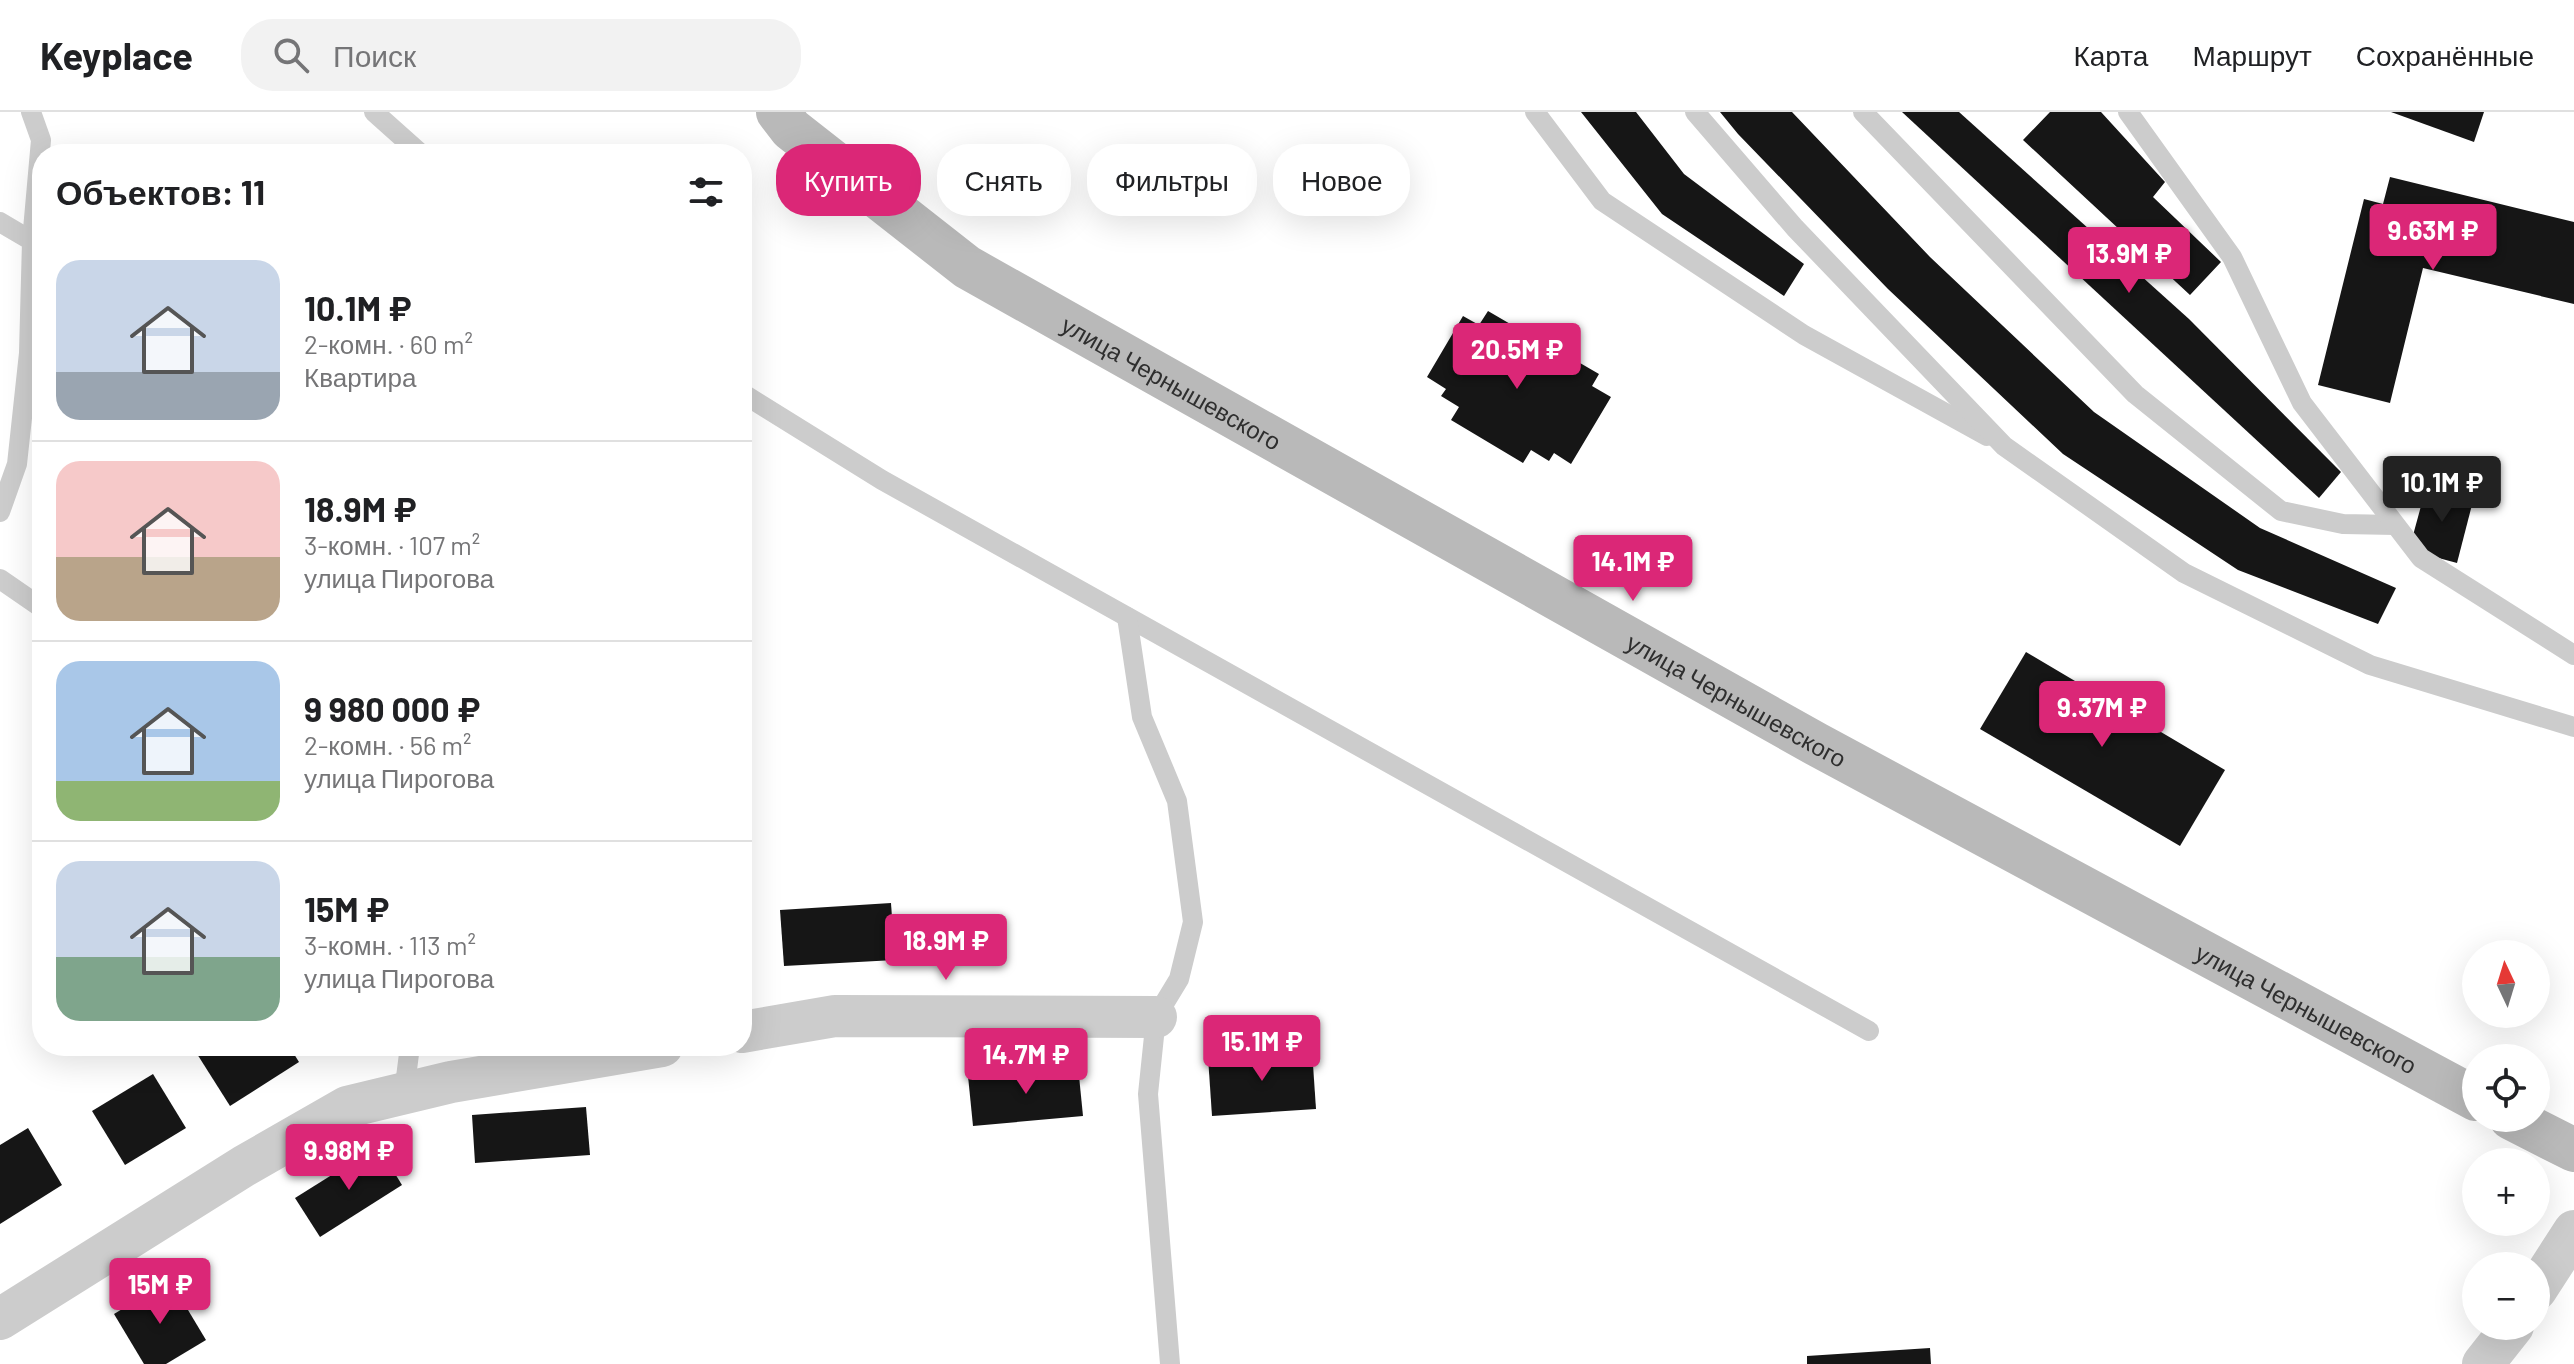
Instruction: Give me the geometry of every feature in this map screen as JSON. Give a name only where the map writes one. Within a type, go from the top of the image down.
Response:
[{"type":"main road","name":"улица Чернышевского","points":[[778,112],[791,129],[967,267],[1816,744],[2462,1091]]},
{"type":"main road","points":[[2539,1132],[2574,1150]]},
{"type":"street","points":[[752,1030],[835,1016],[1156,1017]]},
{"type":"street","points":[[0,1319],[244,1166],[347,1107],[451,1082],[603,1056]]},
{"type":"street","points":[[2550,1268],[2574,1231]]},
{"type":"street","points":[[2483,1364],[2502,1340]]},
{"type":"lane","points":[[31,112],[41,144]]},
{"type":"lane","points":[[374,112],[410,144]]},
{"type":"lane","points":[[1535,112],[1602,201],[1804,335],[2004,446],[2184,573],[2370,665],[2574,727]]},
{"type":"lane","points":[[1695,112],[1795,228],[2004,446]]},
{"type":"lane","points":[[1863,112],[2135,394],[2281,511],[2343,524],[2395,525]]},
{"type":"lane","points":[[2128,112],[2232,257],[2302,403],[2421,558],[2574,655]]},
{"type":"lane","points":[[0,222],[32,241],[29,353],[17,464],[0,512]]},
{"type":"lane","points":[[752,399],[882,480],[1869,1031]]},
{"type":"lane","points":[[0,579],[32,601]]},
{"type":"lane","points":[[1127,617],[1142,717],[1177,801],[1193,922],[1179,979],[1156,1017],[1148,1094],[1170,1364]]},
{"type":"lane","points":[[404,1093],[409,1056]]},
{"type":"building","points":[[1581,112],[1636,112],[1684,174],[1804,264],[1784,296],[1662,214]]},
{"type":"building","points":[[1720,112],[1792,112],[1930,257],[2094,412],[2260,528],[2396,588],[2378,624],[2238,570],[2063,454],[1888,289]]},
{"type":"building","points":[[1902,112],[1959,112],[2189,319],[2341,472],[2319,498]]},
{"type":"building","points":[[2050,112],[2101,112],[2165,182],[2153,197],[2221,262],[2190,295],[2023,140]]},
{"type":"building","points":[[2391,112],[2484,112],[2474,142]]},
{"type":"building","points":[[2390,177],[2574,222],[2574,304],[2423,268],[2390,403],[2318,385],[2364,199],[2383,204]]},
{"type":"building","points":[[1488,311],[1524,332],[1520,340],[1556,361],[1561,352],[1599,374],[1592,386],[1611,397],[1571,464],[1554,453],[1549,461],[1531,450],[1523,463],[1451,420],[1459,407],[1441,396],[1446,389],[1427,377],[1463,316],[1479,325]]},
{"type":"building","points":[[2427,484],[2474,497],[2457,563],[2409,550]]},
{"type":"building","points":[[2026,652],[2225,770],[2180,846],[1980,729]]},
{"type":"building","points":[[891,903],[895,960],[784,966],[780,910]]},
{"type":"building","points":[[1312,1050],[1316,1109],[1212,1116],[1208,1057]]},
{"type":"building","points":[[198,1056],[295,1056],[299,1062],[230,1106]]},
{"type":"building","points":[[1078,1066],[1083,1116],[973,1126],[968,1076]]},
{"type":"building","points":[[153,1074],[186,1128],[125,1165],[92,1111]]},
{"type":"building","points":[[586,1107],[590,1155],[475,1163],[472,1115]]},
{"type":"building","points":[[28,1128],[62,1185],[0,1224],[0,1145]]},
{"type":"building","points":[[378,1146],[402,1185],[320,1237],[295,1198]]},
{"type":"building","points":[[170,1280],[206,1340],[166,1364],[144,1364],[114,1314]]},
{"type":"building","points":[[1930,1348],[1931,1364],[1807,1364],[1807,1356]]}]
